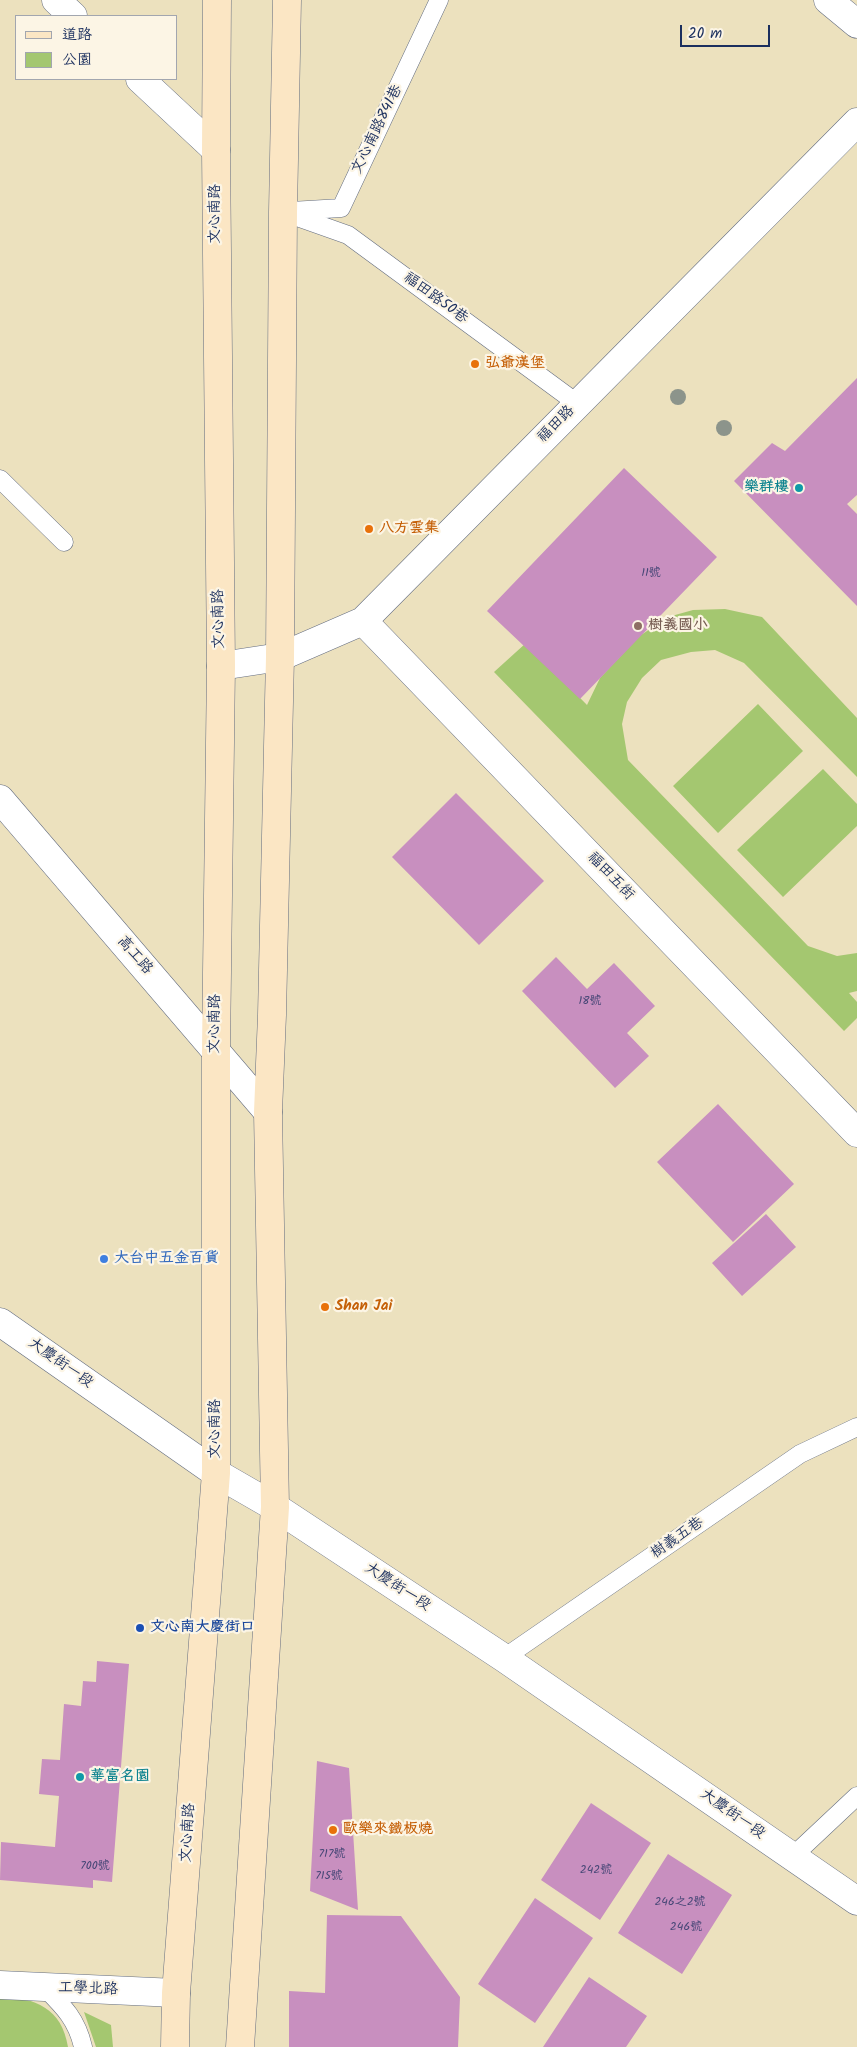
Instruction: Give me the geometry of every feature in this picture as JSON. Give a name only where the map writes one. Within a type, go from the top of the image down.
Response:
[{"type":"main road","name":"文心南路","points":[[175,2047],[176,1993],[216,1473],[216,1049],[221,666],[216,150],[217,0]]},
{"type":"main road","points":[[240,2047],[275,1507],[268,1112],[280,657],[283,212],[287,0]]},
{"type":"street","points":[[56,0],[73,15]]},
{"type":"street","points":[[828,0],[857,24]]},
{"type":"street","points":[[141,80],[216,150]]},
{"type":"street","name":"福田路","points":[[221,666],[280,657],[362,622],[857,122]]},
{"type":"street","name":"福田五街","points":[[362,622],[857,1133]]},
{"type":"street","name":"高工路","points":[[0,799],[268,1112]]},
{"type":"street","name":"大慶街一段","points":[[0,1322],[216,1473],[275,1507],[504,1658],[857,1901]]},
{"type":"street","name":"工學北路","points":[[0,1985],[176,1993]]},
{"type":"lane","name":"文心南路841巷","points":[[283,212],[340,208],[439,0]]},
{"type":"lane","name":"福田路50巷","points":[[283,212],[348,235],[578,404]]},
{"type":"lane","points":[[0,479],[64,542]]},
{"type":"lane","name":"樹義五巷","points":[[504,1658],[800,1454],[857,1427]]},
{"type":"lane","points":[[792,1857],[857,1796]]},
{"type":"lane","points":[[45,1988],[64,2008],[79,2031],[83,2047]]},
{"type":"green space","points":[[725,609],[762,617],[857,718],[857,777],[744,663],[715,650],[691,652],[661,660],[642,678],[627,702],[622,724],[628,760],[808,946],[837,956],[857,953],[857,991],[849,993],[857,1002],[857,1018],[844,1031],[494,672],[526,643],[587,705],[600,678],[638,637],[668,617],[693,610]]},
{"type":"green space","points":[[758,704],[803,751],[718,833],[673,786]]},
{"type":"green space","points":[[823,769],[857,804],[857,826],[783,897],[737,850]]},
{"type":"green space","points":[[0,1996],[25,1999],[45,2008],[53,2014],[65,2034],[68,2047],[0,2047]]},
{"type":"green space","points":[[84,2012],[111,2025],[113,2047],[96,2047]]},
{"type":"building","name":"樂群樓","points":[[857,378],[857,495],[847,504],[857,514],[857,606],[734,481],[772,443],[785,451]]},
{"type":"building","points":[[624,468],[717,557],[580,699],[487,611]]},
{"type":"building","points":[[456,793],[544,881],[479,945],[392,857]]},
{"type":"building","points":[[556,957],[587,989],[614,963],[655,1006],[627,1033],[649,1056],[615,1088],[522,991]]},
{"type":"building","points":[[718,1104],[794,1184],[733,1242],[657,1162]]},
{"type":"building","points":[[766,1214],[796,1247],[742,1296],[712,1263]]},
{"type":"building","name":"華富名園","points":[[97,1661],[129,1664],[112,1882],[93,1880],[93,1888],[0,1880],[1,1842],[55,1847],[59,1796],[39,1794],[42,1759],[60,1760],[64,1704],[81,1706],[83,1681],[96,1682]]},
{"type":"building","name":"歐樂來鐵板燒","points":[[317,1761],[349,1768],[358,1910],[310,1891]]},
{"type":"building","points":[[591,1803],[651,1843],[600,1920],[541,1880]]},
{"type":"building","points":[[668,1854],[732,1895],[682,1974],[618,1933]]},
{"type":"building","points":[[535,1898],[593,1938],[535,2023],[478,1984]]},
{"type":"building","points":[[327,1915],[401,1916],[460,1997],[458,2047],[289,2047],[289,1991],[325,1993]]},
{"type":"building","points":[[589,1977],[647,2016],[626,2047],[543,2047]]},
{"type":"place","name":"弘爺漢堡","points":[[475,364]]},
{"type":"place","name":"樂群樓","points":[[799,488]]},
{"type":"place","name":"八方雲集","points":[[369,529]]},
{"type":"place","name":"樹義國小","points":[[638,626]]},
{"type":"place","name":"大台中五金百貨","points":[[104,1259]]},
{"type":"place","name":"Shan Jai","points":[[325,1307]]},
{"type":"place","name":"文心南大慶街口","points":[[140,1628]]},
{"type":"place","name":"華富名園","points":[[80,1777]]},
{"type":"place","name":"歐樂來鐵板燒","points":[[333,1830]]}]
